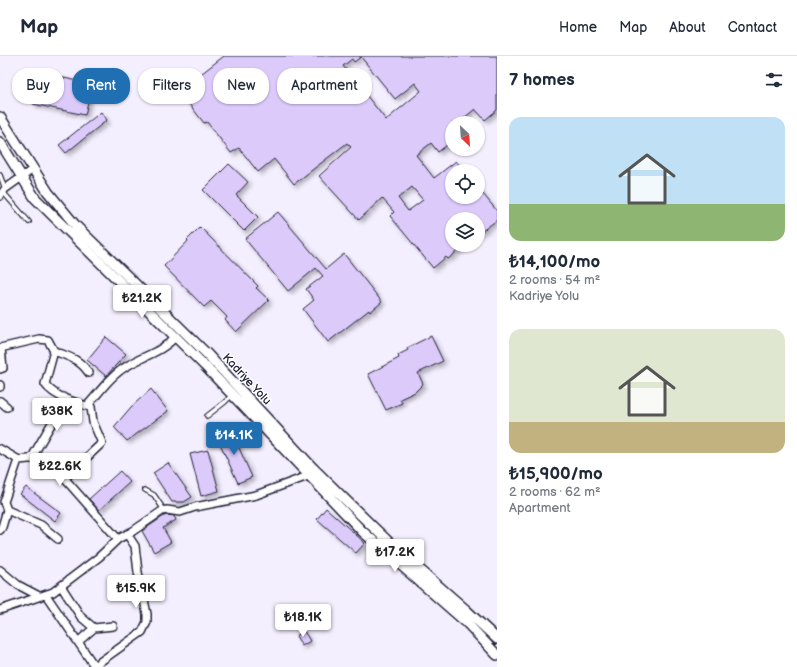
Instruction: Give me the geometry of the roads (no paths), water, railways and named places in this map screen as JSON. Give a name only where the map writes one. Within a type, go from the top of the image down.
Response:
[{"type":"main road","name":"Kadriye Yolu","points":[[0,117],[48,192],[76,226],[208,354],[362,531],[467,623],[497,655]]},
{"type":"main road","name":"Kadriye Yolu","points":[[0,142],[35,198],[311,472],[395,548],[446,591],[497,639]]},
{"type":"street","points":[[3,192],[33,169]]},
{"type":"street","points":[[87,406],[116,374],[126,366],[168,345],[175,337]]},
{"type":"street","points":[[0,369],[3,368],[0,348],[39,339],[48,340],[54,351],[70,357],[82,364],[89,373]]},
{"type":"street","points":[[54,351],[45,384],[50,392],[75,403],[91,407],[92,422],[102,442],[64,478]]},
{"type":"street","points":[[31,459],[60,409],[63,397]]},
{"type":"street","points":[[0,401],[7,407]]},
{"type":"street","points":[[0,449],[18,460],[38,458],[50,462],[118,539]]},
{"type":"street","points":[[0,530],[7,510],[4,502],[18,460]]},
{"type":"street","points":[[0,610],[42,596],[61,586],[99,557],[118,539],[164,510],[180,512],[195,507],[256,495],[311,472]]},
{"type":"street","points":[[7,510],[40,525],[58,539]]},
{"type":"street","points":[[0,570],[18,585],[42,596],[78,642],[94,666],[142,632],[147,622],[147,614],[138,572],[135,546],[128,534]]},
{"type":"street","points":[[61,586],[81,617],[94,628]]},
{"type":"street","points":[[78,642],[94,628],[113,626]]},
{"type":"lane","points":[[0,175],[3,192],[29,222]]},
{"type":"lane","points":[[207,416],[232,395]]},
{"type":"lane","points":[[145,490],[154,495],[164,510]]}]
